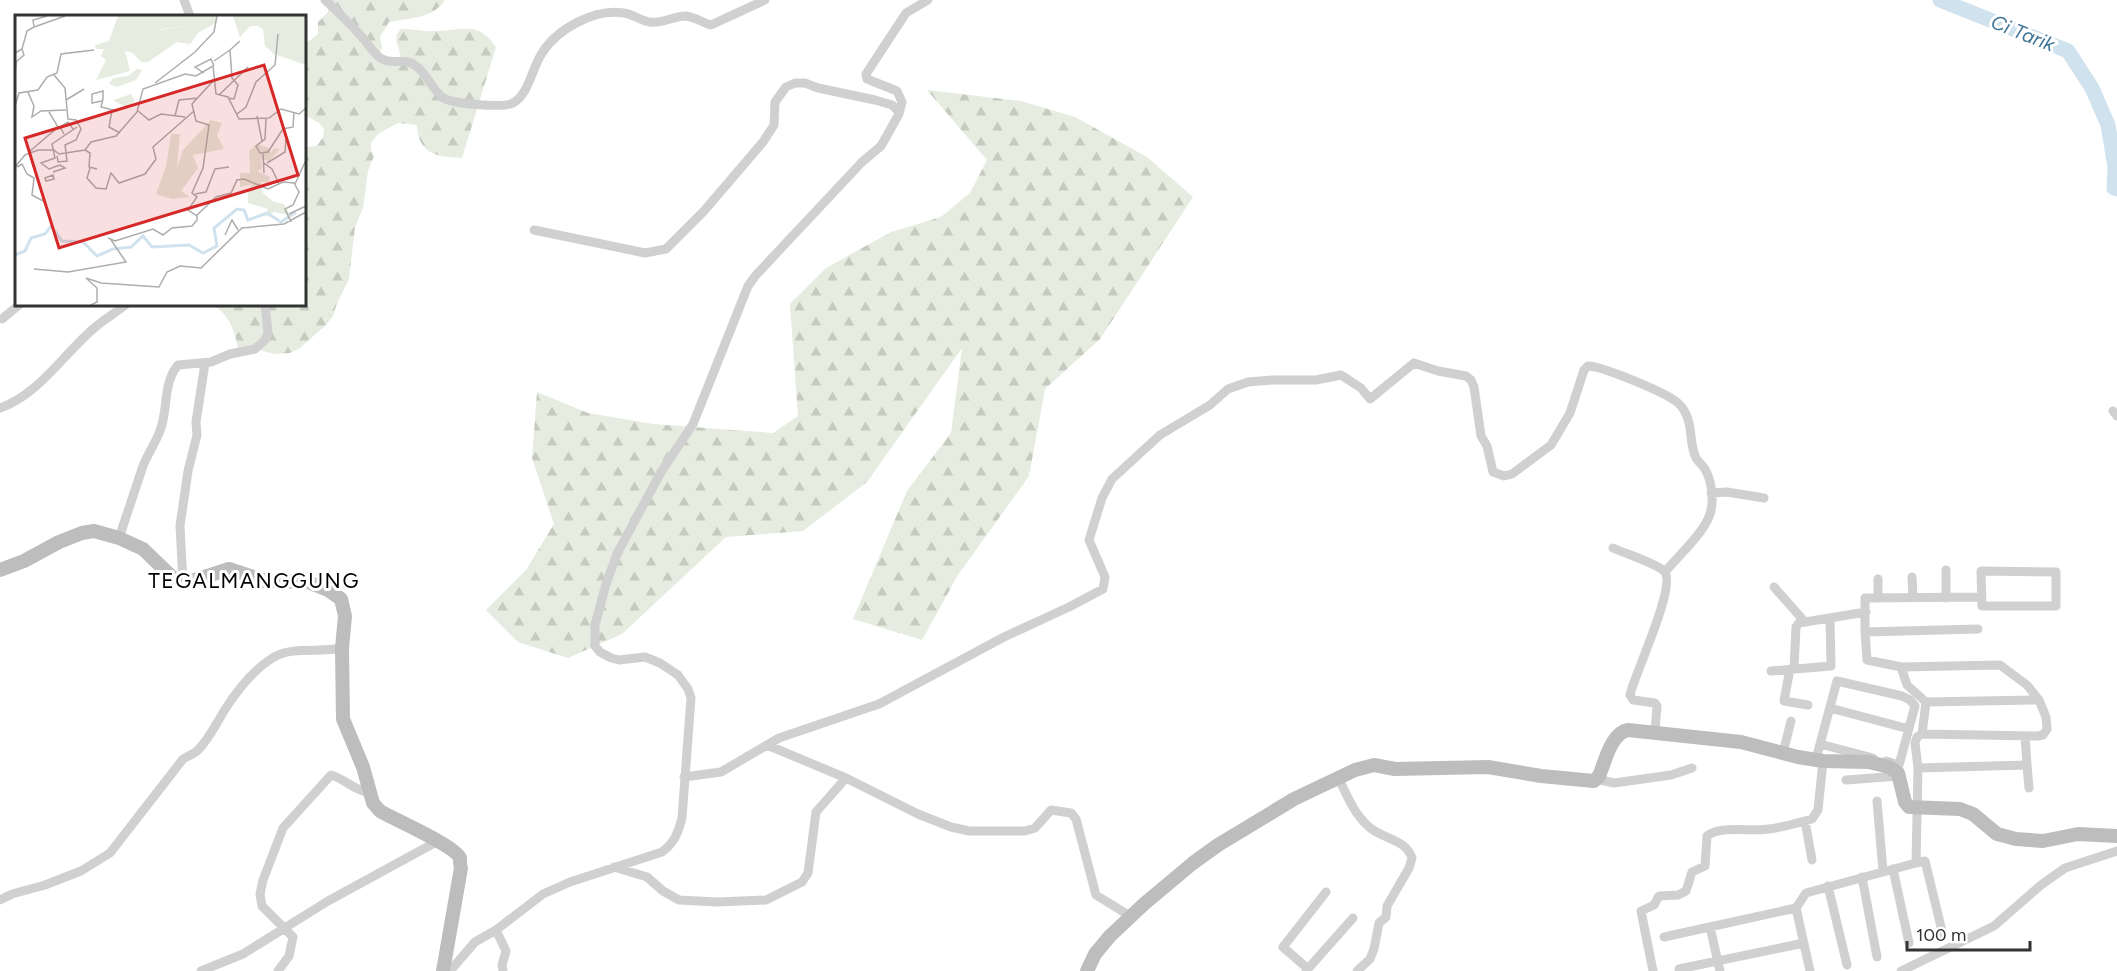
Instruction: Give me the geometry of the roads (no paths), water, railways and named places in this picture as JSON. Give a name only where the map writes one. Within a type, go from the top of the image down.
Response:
[{"type":"street","points":[[184,0],[190,15]]},
{"type":"street","points":[[325,0],[376,55],[387,61],[404,61],[414,64],[446,100],[493,107],[516,102],[524,91],[542,53],[552,40],[567,28],[588,19],[604,13],[617,12],[652,22],[687,16],[711,25],[765,0]]},
{"type":"street","points":[[450,971],[475,942],[496,930],[543,894],[570,882],[662,852],[674,842],[682,818],[691,705],[688,689],[678,675],[645,657],[619,660],[600,652],[594,640],[595,625],[606,584],[623,543],[662,472],[693,424],[748,286],[862,162],[881,146],[902,102],[897,91],[867,79],[866,74],[906,13],[928,0]]},
{"type":"street","points":[[534,230],[645,253],[666,249],[704,211],[771,132],[775,120],[773,109],[775,102],[786,87],[795,83],[806,83],[818,88],[875,99],[892,105],[899,112]]},
{"type":"street","points":[[3,319],[18,306]]},
{"type":"street","points":[[0,408],[16,401],[31,390],[93,330],[124,306]]},
{"type":"street","points":[[119,538],[144,463],[160,430],[165,413],[166,392],[172,372],[178,365],[205,363],[230,354],[255,349],[268,333],[265,306]]},
{"type":"street","points":[[183,582],[180,526],[188,471],[197,435],[196,422],[205,363]]},
{"type":"street","points":[[684,777],[721,771],[779,738],[879,704],[1004,637],[1069,608],[1103,589],[1105,578],[1089,540],[1102,498],[1112,479],[1160,435],[1210,405],[1227,389],[1235,385],[1273,380],[1316,380],[1341,375],[1361,388],[1370,399],[1414,363],[1438,372],[1466,376],[1473,383],[1481,436],[1487,446],[1493,472],[1508,475],[1551,445],[1557,438],[1570,413],[1584,370],[1588,366],[1662,393],[1681,405],[1689,423],[1692,446],[1697,460],[1707,471],[1711,493],[1710,514],[1703,527],[1665,572]]},
{"type":"street","points":[[1711,493],[1727,492],[1764,498]]},
{"type":"street","points":[[0,570],[82,533],[96,531],[143,549],[172,577],[183,582],[229,569],[265,581],[308,582],[328,590],[341,599],[345,616],[342,648],[343,719],[363,767],[373,803],[380,811],[438,841],[455,852],[460,859],[443,971]]},
{"type":"street","points":[[1612,549],[1665,572],[1668,582],[1652,636],[1630,695],[1633,700],[1654,703],[1658,706],[1656,731]]},
{"type":"street","points":[[1946,570],[1946,598]]},
{"type":"street","points":[[1981,571],[2056,572],[2056,606],[1982,606],[1982,597],[1981,571]]},
{"type":"street","points":[[1912,577],[1912,598]]},
{"type":"street","points":[[1878,579],[1878,598]]},
{"type":"street","points":[[1774,587],[1804,621]]},
{"type":"street","points":[[1916,862],[1918,768],[1915,742],[1917,737],[1922,734],[2043,735],[2047,729],[2046,717],[2039,700],[2027,685],[2000,665],[1901,667],[1867,660],[1865,598],[1982,597]]},
{"type":"street","points":[[1808,705],[1784,701],[1792,668],[1796,627],[1804,621],[1866,612]]},
{"type":"street","points":[[1771,671],[1831,666],[1830,618]]},
{"type":"street","points":[[1865,632],[1978,629]]},
{"type":"street","points":[[0,900],[74,874],[110,853],[183,759],[193,754],[205,742],[224,710],[250,678],[274,657],[299,650],[317,652],[342,648]]},
{"type":"street","points":[[1901,667],[1907,685],[1926,702],[2039,700]]},
{"type":"street","points":[[1653,971],[1641,911],[1654,905],[1659,896],[1678,895],[1686,891],[1694,870],[1705,866],[1707,836],[1714,831],[1769,829],[1805,821],[1812,819],[1818,810],[1820,744],[1837,681],[1902,696],[1915,706],[1899,765],[1820,744]]},
{"type":"street","points":[[1922,734],[1926,702]]},
{"type":"street","points":[[1830,708],[1909,729]]},
{"type":"street","points":[[1783,753],[1791,721]]},
{"type":"street","points":[[1596,779],[1620,733],[1628,730],[1656,731],[1741,742],[1819,760],[1869,762],[1889,767],[1898,773],[1905,802],[1909,807],[1951,807],[1968,811],[1997,834],[2016,839],[2043,842],[2078,834],[2117,836]]},
{"type":"street","points":[[2025,736],[2029,788]]},
{"type":"street","points":[[767,745],[846,778],[918,814],[962,830],[1025,831],[1035,828],[1051,810],[1071,813],[1076,819],[1096,896],[1131,916]]},
{"type":"street","points":[[1087,971],[1095,954],[1110,936],[1181,873],[1218,845],[1310,790],[1355,770],[1374,765],[1395,769],[1488,767],[1560,778],[1590,781],[1596,779],[1614,783],[1671,775],[1692,768]]},
{"type":"street","points":[[1918,768],[2027,765]]},
{"type":"street","points":[[278,971],[289,956],[293,937],[262,906],[260,894],[263,880],[284,828],[331,775],[340,778],[357,791],[370,794]]},
{"type":"street","points":[[1846,780],[1899,776]]},
{"type":"street","points":[[615,867],[647,878],[679,900],[717,902],[766,900],[801,882],[808,873],[816,812],[846,778]]},
{"type":"street","points":[[1339,779],[1354,812],[1366,825],[1407,848],[1412,858],[1409,868],[1387,906],[1386,917],[1379,923],[1370,959],[1357,971]]},
{"type":"street","points":[[1877,801],[1888,870],[1909,943]]},
{"type":"street","points":[[1805,821],[1812,860]]},
{"type":"street","points":[[201,971],[243,954],[320,906],[438,841]]},
{"type":"street","points":[[1900,971],[1994,926],[2041,885],[2065,868],[2117,851]]},
{"type":"street","points":[[1665,937],[1796,908],[1806,893],[1925,861],[1943,934]]},
{"type":"street","points":[[1862,877],[1877,957]]},
{"type":"street","points":[[1828,886],[1847,965]]},
{"type":"street","points":[[1326,892],[1283,947],[1307,970],[1353,918]]},
{"type":"street","points":[[1796,908],[1810,971]]},
{"type":"street","points":[[1710,927],[1720,971]]},
{"type":"street","points":[[496,930],[506,951],[502,965],[503,971]]},
{"type":"street","points":[[1679,969],[1804,943]]},
{"type":"waterway","name":"Ci Tarik","points":[[1940,0],[2068,51],[2092,88],[2108,125],[2115,167],[2114,188],[2117,189]]},
{"type":"district","name":"TEGALMANGGUNG","points":[[254,580]]}]
